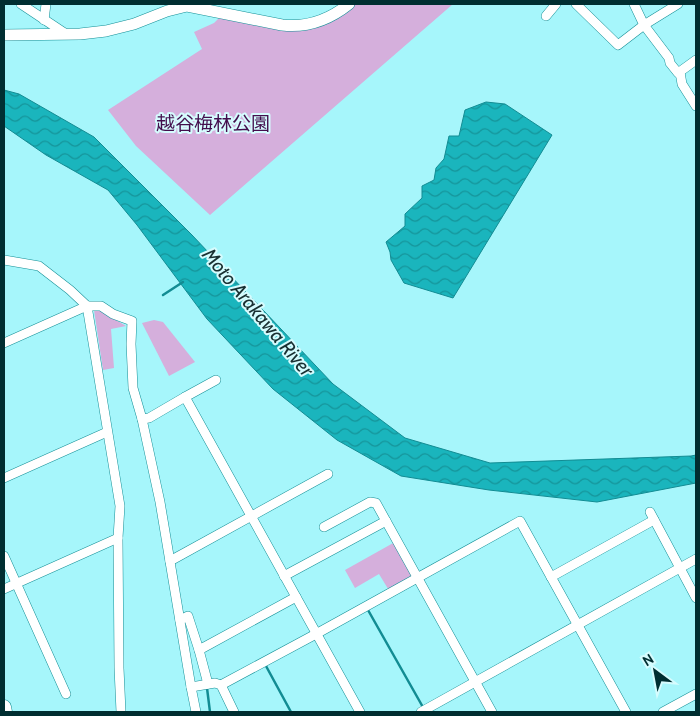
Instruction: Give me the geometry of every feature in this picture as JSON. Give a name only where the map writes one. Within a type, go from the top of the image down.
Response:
[{"type":"highway","points":[[4,707],[5,712]]},
{"type":"main road","points":[[4,35],[80,34],[113,30],[180,7],[194,5],[282,25],[295,26],[327,18],[349,4]]},
{"type":"street","points":[[21,4],[66,34]]},
{"type":"street","points":[[44,20],[46,4]]},
{"type":"street","points":[[546,16],[556,4]]},
{"type":"street","points":[[576,4],[618,45],[644,25],[678,4]]},
{"type":"street","points":[[634,4],[644,25],[678,73],[680,72]]},
{"type":"street","points":[[680,72],[696,60]]},
{"type":"street","points":[[680,72],[682,84],[696,106]]},
{"type":"street","points":[[4,260],[39,266],[87,306],[120,506],[118,538],[121,712]]},
{"type":"street","points":[[4,343],[87,306],[101,306],[113,314],[132,321],[133,388],[142,419],[160,502],[190,687],[196,712]]},
{"type":"street","points":[[142,419],[149,418],[216,380]]},
{"type":"street","points":[[185,397],[360,712]]},
{"type":"street","points":[[4,478],[107,432]]},
{"type":"street","points":[[170,561],[328,474]]},
{"type":"street","points":[[324,527],[370,502],[376,503],[492,712]]},
{"type":"street","points":[[551,577],[652,516],[696,598]]},
{"type":"street","points":[[284,576],[386,521]]},
{"type":"street","points":[[221,685],[520,521],[626,712]]},
{"type":"street","points":[[4,589],[118,538]]},
{"type":"street","points":[[4,556],[66,694]]},
{"type":"street","points":[[423,711],[696,559]]},
{"type":"street","points":[[199,650],[296,597]]},
{"type":"street","points":[[180,620],[188,616],[208,684]]},
{"type":"street","points":[[190,687],[215,683],[221,685],[234,712]]},
{"type":"street","points":[[663,712],[696,694]]},
{"type":"green space","name":"越谷梅林公園","points":[[354,4],[453,4],[210,215],[136,146],[108,110],[202,49],[194,32],[214,23],[220,17],[293,30]]},
{"type":"green space","points":[[94,310],[99,310],[126,326],[111,329],[114,368],[103,370]]},
{"type":"green space","points":[[154,320],[163,322],[195,362],[169,376],[142,323]]},
{"type":"green space","points":[[395,542],[416,578],[390,592],[379,574],[355,588],[345,570]]},
{"type":"water","name":"Moto Arakawa River","points":[[4,90],[19,94],[94,137],[192,235],[333,384],[405,438],[490,463],[696,455],[696,483],[597,502],[489,490],[401,476],[337,440],[273,389],[207,319],[137,225],[108,190],[46,155],[4,126]]},
{"type":"water","points":[[486,102],[505,104],[552,135],[453,298],[404,283],[391,260],[386,242],[405,226],[405,214],[422,198],[422,186],[434,180],[436,168],[444,159],[449,136],[459,136],[465,110]]},
{"type":"waterway","points":[[163,295],[183,282]]},
{"type":"waterway","points":[[368,610],[424,709]]},
{"type":"waterway","points":[[266,666],[291,712]]},
{"type":"waterway","points":[[207,688],[210,712]]}]
